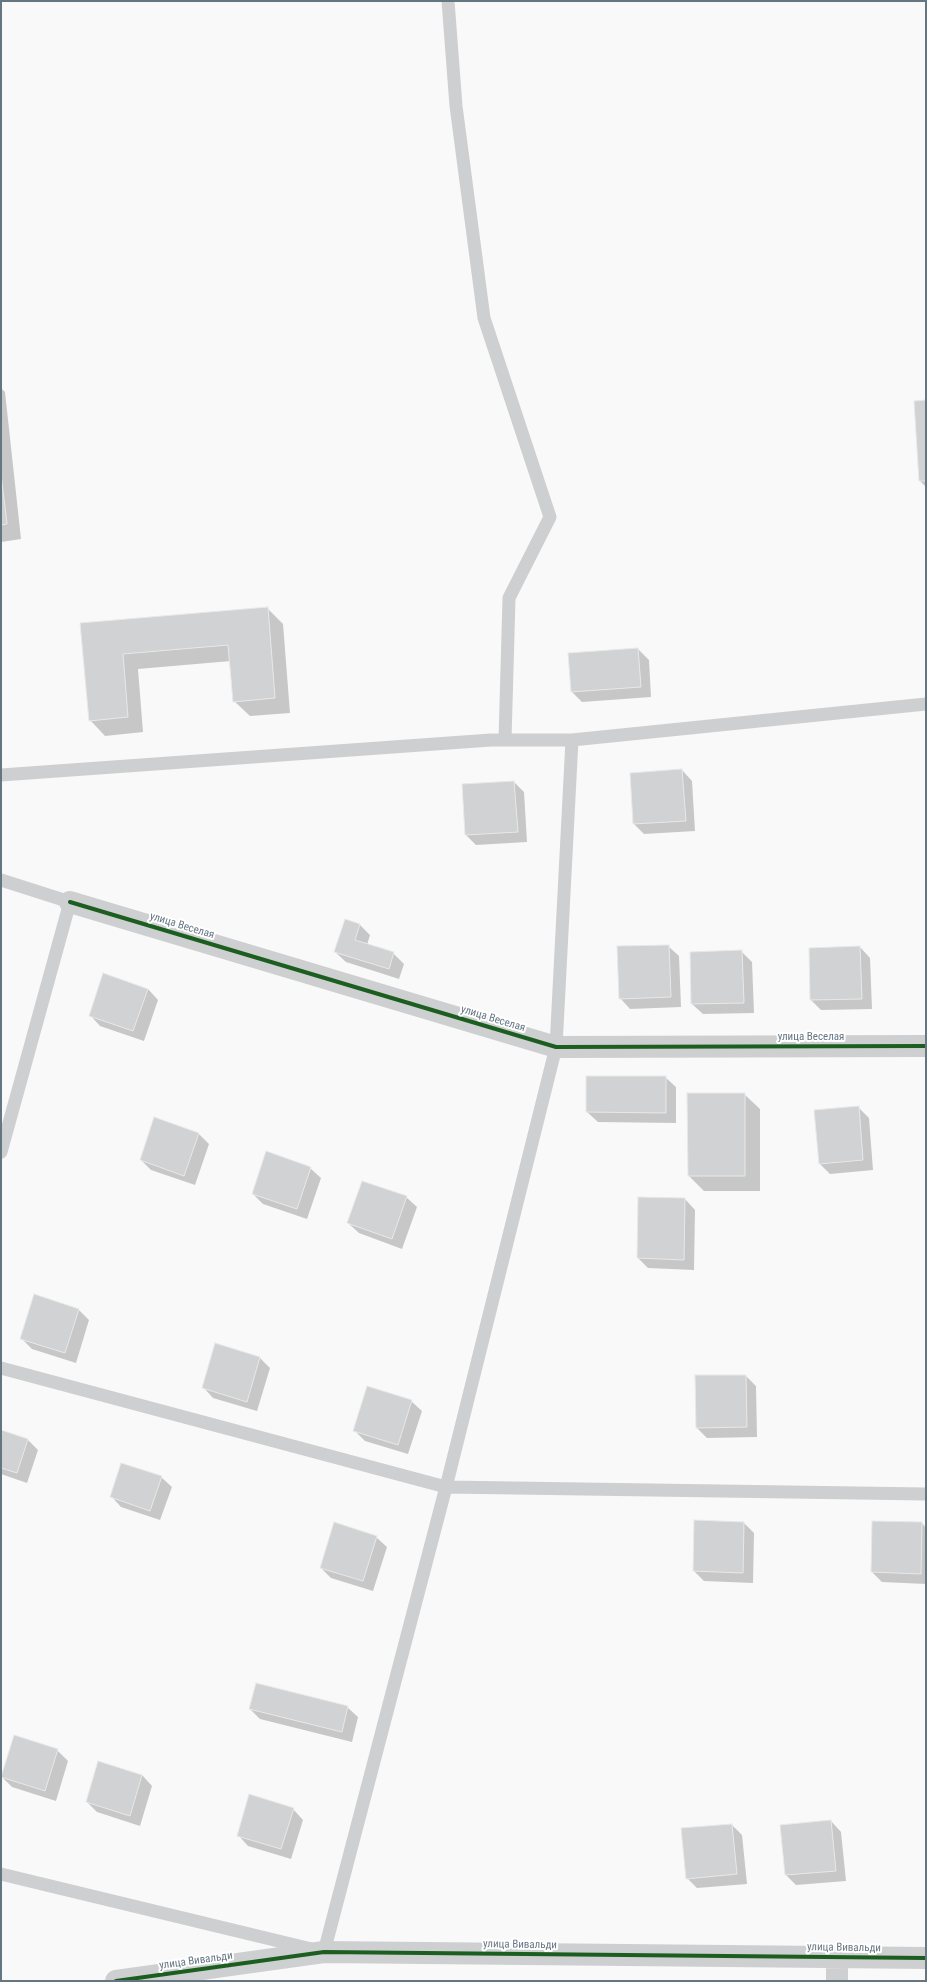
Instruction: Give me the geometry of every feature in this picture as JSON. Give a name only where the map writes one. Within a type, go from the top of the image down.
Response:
[{"type":"street","name":"улица Веселая","points":[[70,902],[556,1047],[926,1046]]},
{"type":"street","name":"улица Вивальди","points":[[116,1981],[246,1972],[324,1952],[926,1958]]},
{"type":"street","points":[[837,1957],[837,1981]]},
{"type":"lane","points":[[448,1],[456,106],[484,318],[550,517],[509,598],[505,740]]},
{"type":"lane","points":[[1,775],[505,740],[572,740],[926,704]]},
{"type":"lane","points":[[1,1874],[324,1952],[446,1487],[556,1047],[572,740]]},
{"type":"lane","points":[[1,880],[70,902],[1,1152]]},
{"type":"lane","points":[[1,1368],[446,1487],[926,1494]]},
{"type":"building","points":[[926,400],[926,481],[919,481],[914,401]]},
{"type":"building","points":[[1,474],[7,524],[1,525]]},
{"type":"building","points":[[268,607],[275,698],[233,702],[228,645],[123,654],[128,717],[89,721],[80,623]]},
{"type":"building","points":[[638,648],[641,687],[571,692],[568,653]]},
{"type":"building","points":[[682,769],[686,821],[633,824],[630,773]]},
{"type":"building","points":[[514,781],[518,832],[465,835],[462,784]]},
{"type":"building","points":[[345,919],[360,924],[355,940],[394,952],[389,969],[334,952]]},
{"type":"building","points":[[669,945],[671,997],[619,999],[617,946]]},
{"type":"building","points":[[860,946],[862,999],[810,1000],[809,948]]},
{"type":"building","points":[[742,950],[744,1003],[691,1004],[690,952]]},
{"type":"building","points":[[103,973],[148,989],[133,1031],[89,1016]]},
{"type":"building","points":[[586,1076],[666,1076],[666,1113],[586,1112]]},
{"type":"building","points":[[687,1093],[745,1093],[745,1176],[688,1176]]},
{"type":"building","points":[[859,1106],[863,1160],[819,1164],[814,1110]]},
{"type":"building","points":[[154,1117],[199,1133],[184,1176],[140,1160]]},
{"type":"building","points":[[266,1151],[311,1167],[297,1209],[252,1194]]},
{"type":"building","points":[[362,1181],[407,1196],[392,1239],[347,1223]]},
{"type":"building","points":[[638,1197],[685,1198],[684,1260],[637,1258]]},
{"type":"building","points":[[34,1294],[79,1309],[65,1353],[20,1339]]},
{"type":"building","points":[[215,1343],[260,1357],[247,1402],[202,1388]]},
{"type":"building","points":[[695,1375],[746,1375],[747,1427],[696,1428]]},
{"type":"building","points":[[367,1386],[412,1400],[398,1445],[353,1431]]},
{"type":"building","points":[[1,1430],[28,1439],[17,1473],[1,1468]]},
{"type":"building","points":[[121,1463],[162,1476],[150,1511],[110,1497]]},
{"type":"building","points":[[694,1520],[744,1522],[743,1573],[693,1571]]},
{"type":"building","points":[[872,1521],[922,1522],[921,1574],[871,1572]]},
{"type":"building","points":[[334,1522],[377,1536],[363,1581],[320,1568]]},
{"type":"building","points":[[256,1683],[348,1706],[342,1732],[249,1709]]},
{"type":"building","points":[[14,1735],[58,1749],[45,1791],[1,1777]]},
{"type":"building","points":[[98,1761],[142,1775],[130,1816],[86,1802]]},
{"type":"building","points":[[249,1794],[294,1808],[281,1849],[237,1836]]},
{"type":"building","points":[[831,1820],[836,1871],[785,1875],[780,1825]]},
{"type":"building","points":[[732,1824],[737,1874],[686,1879],[681,1828]]},
{"type":"cycle path","points":[[70,902],[556,1047],[926,1046]]},
{"type":"cycle path","points":[[116,1981],[324,1952],[926,1958]]}]
